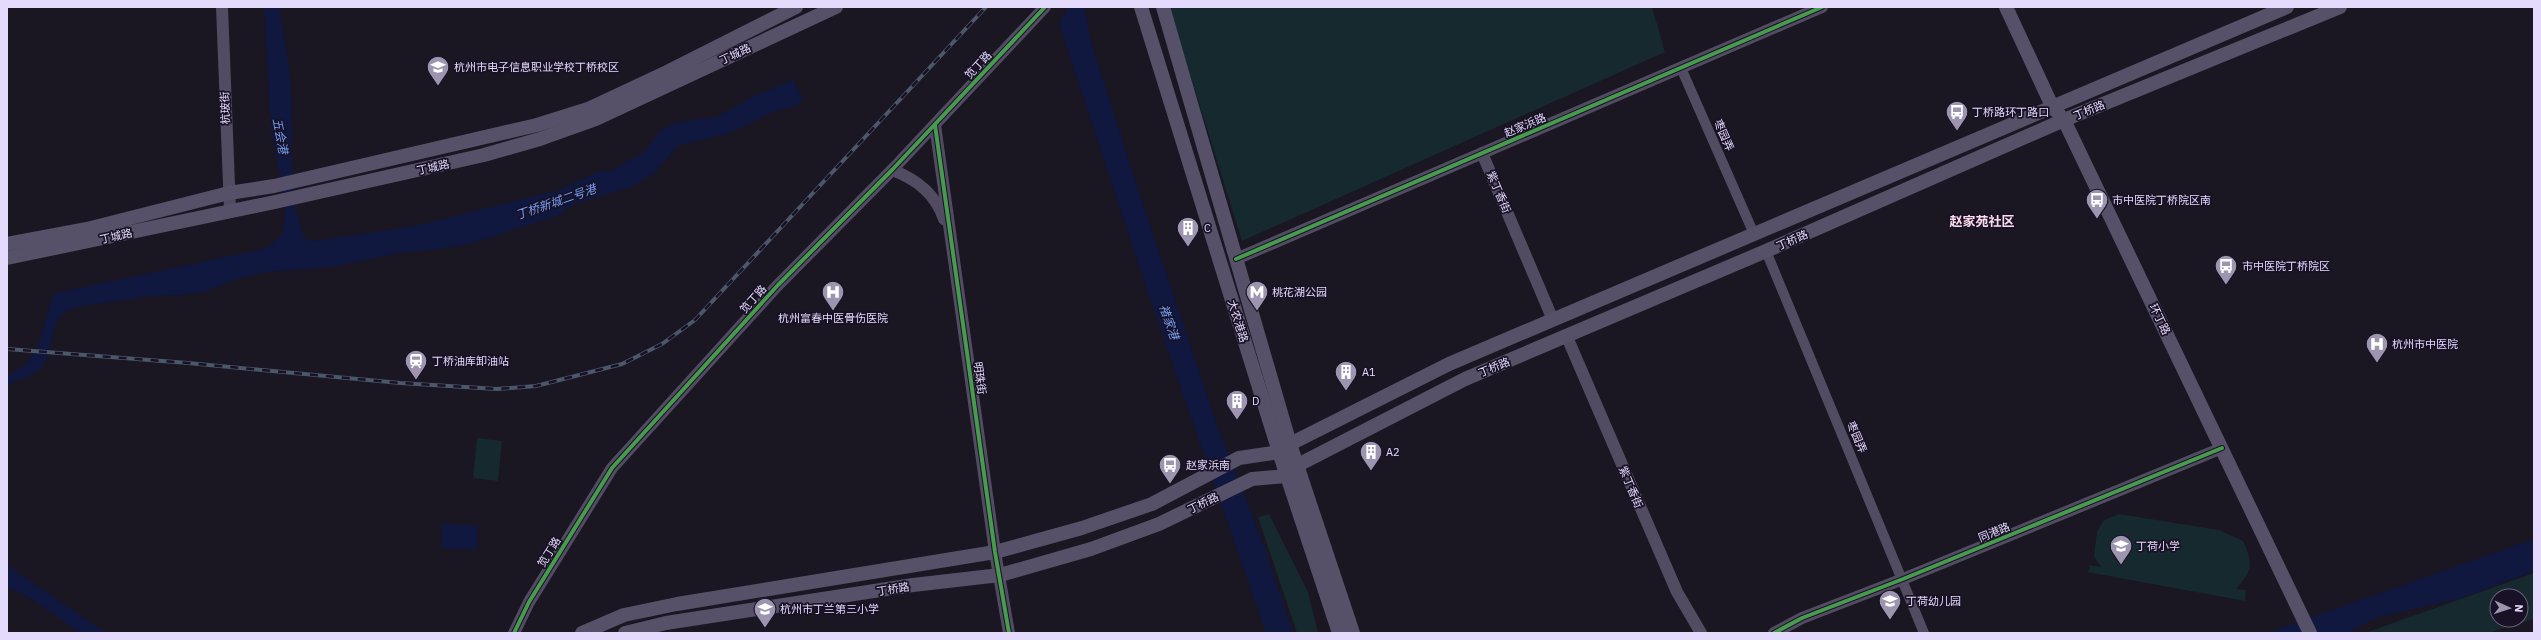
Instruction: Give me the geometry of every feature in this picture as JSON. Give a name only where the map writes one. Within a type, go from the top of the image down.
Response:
[{"type":"main road","name":"丁城路","points":[[7,244],[87,229],[229,193],[274,186],[537,125],[588,109],[668,72],[796,7]]},
{"type":"main road","name":"丁城路","points":[[7,258],[92,242],[230,210],[276,202],[484,155],[582,124],[836,7]]},
{"type":"main road","name":"大农港路","points":[[1141,7],[1284,448],[1296,466],[1353,633]]},
{"type":"main road","name":"大农港路","points":[[1163,7],[1236,259],[1284,448],[1286,476],[1339,633]]},
{"type":"main road","name":"环丁路","points":[[2006,7],[2052,106],[2064,120],[2310,633]]},
{"type":"main road","name":"丁桥路","points":[[582,633],[624,615],[677,604],[995,552],[1082,528],[1145,506],[1239,458],[1284,448],[1449,364],[2287,7]]},
{"type":"main road","name":"丁桥路","points":[[625,633],[674,622],[913,585],[1000,575],[1091,549],[1159,524],[1252,479],[1286,476],[1296,466],[1465,379],[1567,337],[1766,251],[2064,120],[2340,7]]},
{"type":"street","name":"杭玻街","points":[[222,7],[230,210]]},
{"type":"street","name":"笕丁路","points":[[514,633],[528,602],[612,468],[778,285],[892,170],[1044,7]]},
{"type":"street","name":"赵家浜路","points":[[1236,259],[1822,7]]},
{"type":"street","name":"枣园弄","points":[[1681,68],[1754,234]]},
{"type":"street","name":"明珠街","points":[[934,125],[995,552],[1009,633]]},
{"type":"street","name":"紫丁香街","points":[[1482,153],[1553,320]]},
{"type":"street","points":[[892,170],[911,177],[930,193],[942,212],[951,239]]},
{"type":"street","name":"枣园弄","points":[[1766,251],[1903,579],[1924,633]]},
{"type":"street","name":"紫丁香街","points":[[1567,337],[1677,592],[1701,633]]},
{"type":"street","name":"同港路","points":[[1774,633],[1802,618],[1903,579],[2222,448]]},
{"type":"green space","points":[[1169,7],[1652,7],[1665,52],[1242,241]]},
{"type":"green space","points":[[477,438],[502,441],[498,481],[473,478]]},
{"type":"green space","points":[[1269,514],[1308,592],[1318,633],[1297,633],[1258,517]]},
{"type":"green space","points":[[2119,514],[2219,530],[2243,541],[2249,556],[2250,567],[2236,589],[2246,590],[2245,601],[2087,572],[2090,567],[2088,565],[2101,567],[2094,556],[2097,532],[2104,520]]},
{"type":"green space","points":[[2534,573],[2534,619],[2529,621],[2529,588],[2492,588]]},
{"type":"green space","points":[[2489,589],[2489,628],[2504,628],[2488,633],[2365,633]]},
{"type":"water","points":[[264,7],[280,7],[290,77],[292,159],[295,200],[299,220],[305,238],[314,241],[415,226],[559,190],[600,171],[610,171],[643,153],[662,129],[677,122],[716,117],[756,95],[793,80],[803,98],[797,106],[775,111],[728,134],[679,145],[655,172],[634,186],[572,205],[559,215],[470,244],[441,249],[399,253],[332,267],[266,272],[234,280],[205,292],[184,295],[149,296],[72,308],[58,320],[53,333],[48,356],[41,368],[37,372],[27,377],[7,385],[7,375],[20,369],[35,351],[40,341],[55,293],[263,249],[273,243],[283,233],[286,203],[271,133]]},
{"type":"water","name":"褚家港","points":[[1066,7],[1084,7],[1092,45],[1132,171],[1217,425],[1263,543],[1293,633],[1266,633],[1147,290],[1059,24],[1067,10]]},
{"type":"water","points":[[442,523],[478,526],[477,550],[441,548]]},
{"type":"water","points":[[2534,539],[2534,571],[2461,598],[2375,618],[2348,633],[2267,633]]},
{"type":"water","points":[[7,565],[106,633],[80,633],[27,596],[7,587]]},
{"type":"railway","points":[[7,349],[188,363],[400,383],[497,389],[536,386],[622,364],[662,344],[695,320],[986,7]]},
{"type":"cycle path","points":[[514,633],[529,602],[612,468],[778,285],[892,170],[1045,7]]},
{"type":"cycle path","points":[[1236,259],[1822,7]]},
{"type":"cycle path","points":[[935,125],[995,552],[1009,633]]},
{"type":"cycle path","points":[[1774,633],[1802,618],[1903,579],[2222,448]]},
{"type":"place","name":"杭州市电子信息职业学校丁桥校区","points":[[438,86]]},
{"type":"place","name":"丁桥路环丁路口","points":[[1957,132]]},
{"type":"place","name":"市中医院丁桥院区南","points":[[2097,220]]},
{"type":"place","name":"C","points":[[1188,248]]},
{"type":"place","name":"市中医院丁桥院区","points":[[2226,286]]},
{"type":"place","name":"杭州富春中医骨伤医院","points":[[833,312]]},
{"type":"place","name":"桃花湖公园","points":[[1257,312]]},
{"type":"place","name":"杭州市中医院","points":[[2377,364]]},
{"type":"place","name":"丁桥油库卸油站","points":[[416,380]]},
{"type":"place","name":"A1","points":[[1346,392]]},
{"type":"place","name":"D","points":[[1237,420]]},
{"type":"place","name":"A2","points":[[1371,472]]},
{"type":"place","name":"赵家浜南","points":[[1170,484]]},
{"type":"place","name":"丁荷小学","points":[[2121,566]]},
{"type":"place","name":"丁荷幼儿园","points":[[1890,620]]},
{"type":"place","name":"杭州市丁兰第三小学","points":[[765,628]]},
{"type":"district","name":"赵家苑社区","points":[[1982,221]]},
{"type":"water label","name":"五会港","points":[[280,136]]},
{"type":"water label","name":"丁桥新城二号港","points":[[556,202]]}]
